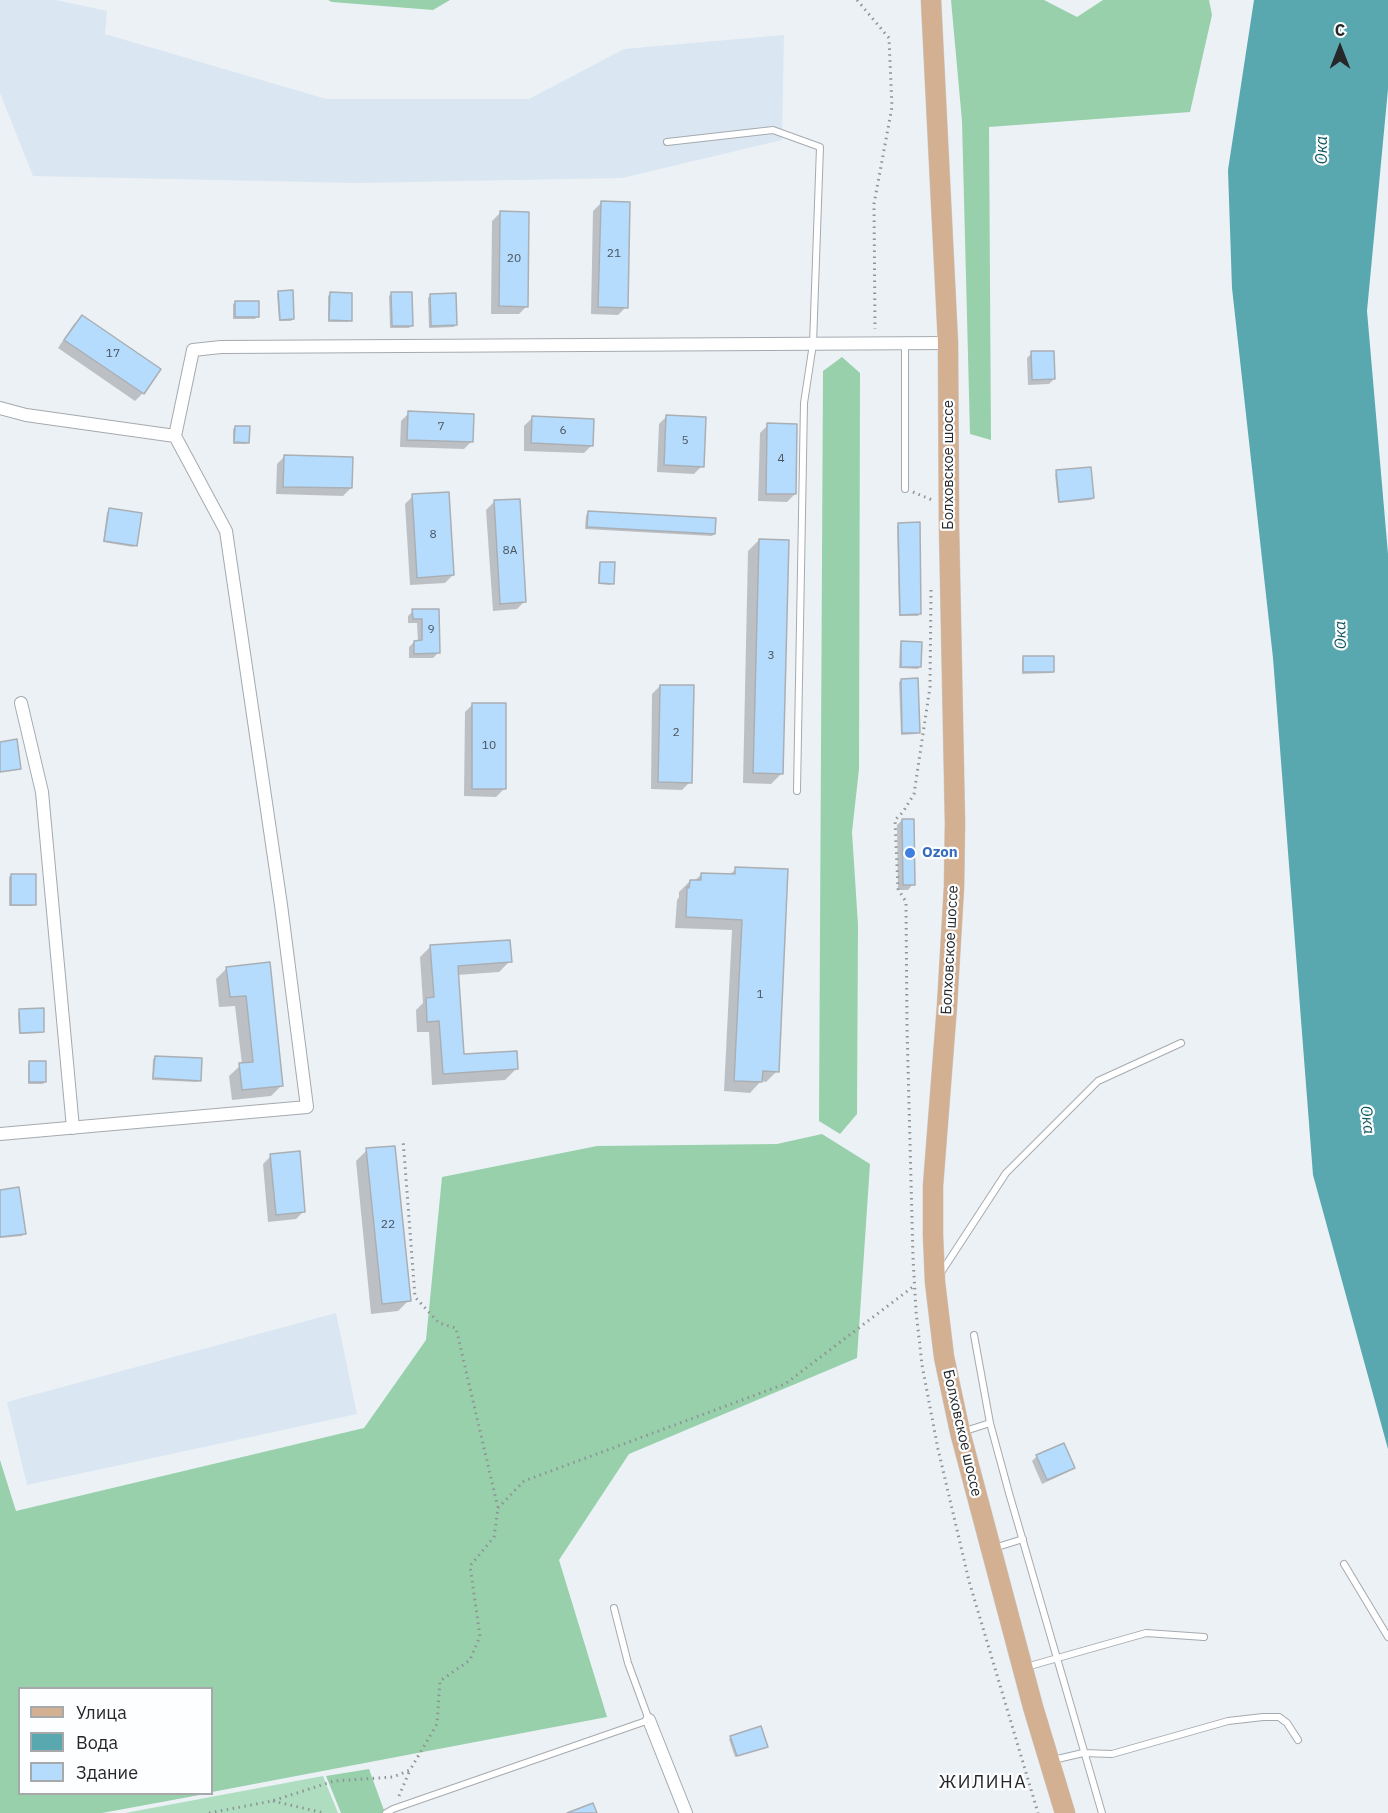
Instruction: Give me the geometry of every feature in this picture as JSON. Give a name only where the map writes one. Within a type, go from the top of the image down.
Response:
[{"type":"main road","name":"Болховское шоссе","points":[[931,0],[948,343],[954,751],[954,888],[933,1186],[935,1282],[944,1357],[960,1432],[1023,1668],[1065,1813]]},
{"type":"street","points":[[0,1134],[307,1107],[226,531],[175,436],[194,350],[221,347],[948,343]]},
{"type":"street","points":[[0,408],[26,415],[175,436]]},
{"type":"street","points":[[21,703],[42,792],[73,1128]]},
{"type":"street","points":[[649,1720],[686,1813]]},
{"type":"lane","points":[[667,142],[773,130],[820,147],[813,344],[804,403],[797,791]]},
{"type":"lane","points":[[905,343],[905,489]]},
{"type":"lane","points":[[935,1282],[1006,1173],[1098,1081],[1181,1043]]},
{"type":"lane","points":[[974,1335],[990,1423],[1102,1813]]},
{"type":"lane","points":[[960,1432],[990,1423]]},
{"type":"lane","points":[[991,1549],[1023,1539]]},
{"type":"lane","points":[[1344,1564],[1388,1637]]},
{"type":"lane","points":[[386,1813],[649,1720],[628,1664],[614,1608]]},
{"type":"lane","points":[[1023,1668],[1146,1633],[1204,1637]]},
{"type":"lane","points":[[1049,1760],[1083,1753],[1112,1754],[1228,1721],[1263,1717],[1279,1717],[1287,1723],[1298,1740]]},
{"type":"path","points":[[857,0],[889,38],[892,107],[874,204],[875,343]]},
{"type":"path","points":[[905,489],[933,500]]},
{"type":"path","points":[[914,794],[930,687],[931,582]]},
{"type":"path","points":[[393,1809],[410,1770],[438,1724],[440,1681],[470,1660],[480,1636],[470,1566],[494,1537],[498,1508],[456,1328],[439,1323],[415,1297],[403,1139]]},
{"type":"path","points":[[498,1508],[524,1481],[785,1384],[914,1286]]},
{"type":"path","points":[[210,1813],[272,1801],[334,1781],[393,1778],[410,1770]]},
{"type":"path","points":[[272,1801],[324,1813]]},
{"type":"shaded area","points":[[0,0],[56,0],[107,11],[105,34],[326,99],[529,99],[624,49],[784,35],[782,140],[622,178],[357,183],[33,176],[0,93]]},
{"type":"shaded area","points":[[336,1313],[357,1414],[27,1485],[7,1402]]},
{"type":"green space","points":[[328,0],[450,0],[433,10]]},
{"type":"green space","points":[[951,0],[1044,0],[1077,17],[1103,0],[1209,0],[1212,15],[1190,112],[989,127],[991,440],[970,434],[962,121]]},
{"type":"green space","points":[[842,357],[860,373],[859,769],[852,832],[858,925],[857,1114],[840,1134],[819,1121],[823,371]]},
{"type":"green space","points":[[822,1134],[870,1164],[857,1358],[629,1454],[559,1560],[607,1717],[213,1792],[213,1687],[18,1687],[18,1795],[200,1795],[102,1813],[0,1813],[0,1460],[16,1511],[364,1428],[426,1340],[442,1177],[597,1146],[777,1144]]},
{"type":"green space","points":[[369,1769],[385,1813],[341,1813],[326,1776]]},
{"type":"green space","points":[[323,1776],[338,1813],[125,1813]]},
{"type":"water","name":"Ока","points":[[1254,0],[1388,0],[1388,89],[1367,311],[1388,554],[1388,1449],[1313,1175],[1273,658],[1232,288],[1228,170]]},
{"type":"building","points":[[601,201],[630,202],[628,308],[598,307]]},
{"type":"building","points":[[500,211],[529,212],[528,307],[499,306]]},
{"type":"building","points":[[293,290],[294,319],[280,320],[278,291]]},
{"type":"building","points":[[330,292],[352,293],[352,321],[329,320]]},
{"type":"building","points":[[391,292],[412,292],[413,326],[392,326]]},
{"type":"building","points":[[456,293],[457,325],[431,326],[430,294]]},
{"type":"building","points":[[235,301],[259,301],[259,317],[235,317]]},
{"type":"building","points":[[82,315],[161,369],[144,394],[64,340]]},
{"type":"building","points":[[1031,351],[1054,351],[1055,379],[1032,380]]},
{"type":"building","points":[[408,411],[474,414],[473,442],[407,440]]},
{"type":"building","points":[[666,415],[706,417],[704,467],[664,465]]},
{"type":"building","points":[[532,416],[594,419],[593,446],[531,443]]},
{"type":"building","points":[[767,423],[797,424],[796,494],[766,494]]},
{"type":"building","points":[[235,426],[250,426],[249,443],[234,442]]},
{"type":"building","points":[[284,455],[353,457],[352,488],[283,487]]},
{"type":"building","points":[[1091,467],[1094,498],[1059,502],[1056,470]]},
{"type":"building","points":[[449,492],[454,575],[417,578],[412,494]]},
{"type":"building","points":[[520,499],[526,602],[500,604],[494,500]]},
{"type":"building","points":[[109,508],[142,513],[137,546],[104,541]]},
{"type":"building","points":[[588,511],[716,518],[715,534],[587,527]]},
{"type":"building","points":[[920,522],[921,614],[900,615],[898,523]]},
{"type":"building","points":[[759,539],[789,540],[783,774],[753,773]]},
{"type":"building","points":[[600,562],[615,562],[614,584],[599,583]]},
{"type":"building","points":[[412,609],[439,609],[440,653],[414,654],[414,641],[422,640],[422,619],[413,619]]},
{"type":"building","points":[[901,641],[922,642],[921,667],[901,667]]},
{"type":"building","points":[[1023,656],[1054,656],[1054,672],[1023,672]]},
{"type":"building","points":[[918,678],[920,733],[902,733],[901,679]]},
{"type":"building","points":[[660,685],[694,685],[692,783],[658,782]]},
{"type":"building","points":[[472,703],[506,703],[506,789],[472,789]]},
{"type":"building","points":[[17,739],[21,769],[0,772],[0,742]]},
{"type":"building","points":[[902,819],[914,819],[915,885],[903,885]]},
{"type":"building","points":[[735,867],[788,869],[779,1072],[763,1071],[762,1082],[734,1081],[742,920],[686,917],[687,887],[689,888],[690,880],[701,880],[701,873],[735,874]]},
{"type":"building","points":[[11,874],[36,874],[36,905],[11,905]]},
{"type":"building","points":[[510,940],[512,962],[458,966],[464,1054],[517,1051],[518,1069],[443,1074],[439,1021],[427,1022],[426,998],[434,997],[430,945]]},
{"type":"building","points":[[270,962],[283,1086],[242,1090],[239,1063],[253,1062],[246,996],[230,997],[226,967]]},
{"type":"building","points":[[44,1008],[44,1032],[20,1033],[19,1009]]},
{"type":"building","points":[[155,1056],[202,1058],[201,1081],[153,1078]]},
{"type":"building","points":[[29,1061],[46,1061],[46,1082],[29,1082]]},
{"type":"building","points":[[395,1146],[411,1301],[382,1304],[366,1148]]},
{"type":"building","points":[[300,1151],[305,1212],[276,1215],[270,1154]]},
{"type":"building","points":[[19,1187],[26,1234],[0,1237],[0,1190]]},
{"type":"building","points":[[1064,1443],[1075,1468],[1047,1480],[1036,1455]]},
{"type":"building","points":[[761,1726],[768,1747],[737,1756],[730,1736]]},
{"type":"building","points":[[593,1803],[597,1813],[567,1813]]},
{"type":"place","name":"Ozon","points":[[910,853]]},
{"type":"district","name":"ЖИЛИНА","points":[[983,1783]]}]
